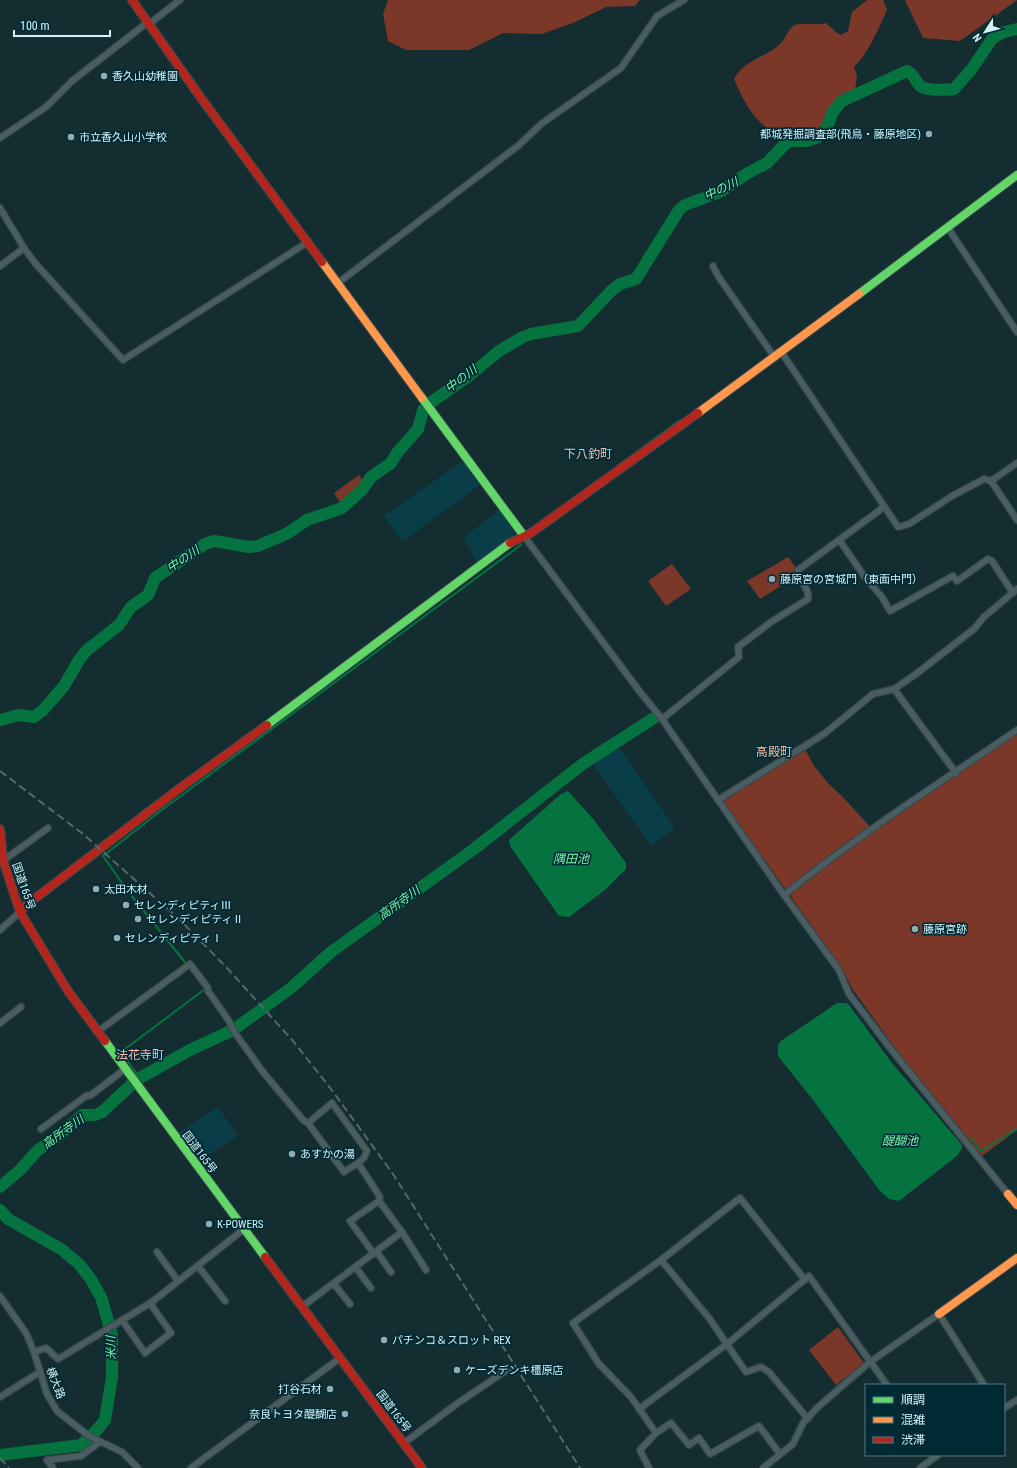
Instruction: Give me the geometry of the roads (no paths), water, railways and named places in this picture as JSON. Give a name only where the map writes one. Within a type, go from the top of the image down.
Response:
[{"type":"main road","points":[[132,0],[201,98],[524,536]]},
{"type":"main road","points":[[20,912],[25,906],[180,788],[351,664],[515,540],[538,528],[779,355],[1017,175]]},
{"type":"main road","name":"国道165号","points":[[0,829],[3,860],[20,912],[49,962],[97,1032],[303,1306],[422,1468]]},
{"type":"main road","points":[[1008,1194],[1017,1205]]},
{"type":"main road","points":[[939,1314],[1017,1258]]},
{"type":"street","points":[[0,138],[46,107],[72,81],[180,0]]},
{"type":"street","points":[[338,283],[519,145],[541,124],[620,68],[657,16],[684,0]]},
{"type":"street","points":[[0,208],[24,248],[123,360],[308,242]]},
{"type":"street","points":[[948,228],[1017,332]]},
{"type":"street","points":[[0,266],[24,248]]},
{"type":"street","points":[[713,266],[718,276],[779,355],[847,448],[883,506],[898,527],[909,524],[952,496],[984,479],[991,480],[1017,463]]},
{"type":"street","points":[[991,480],[1017,520]]},
{"type":"street","points":[[662,719],[739,657],[738,647],[771,622],[808,599],[809,594],[798,574],[798,570],[840,541],[880,510],[883,506]]},
{"type":"street","points":[[524,536],[640,692],[662,719],[718,800],[755,850],[784,895],[839,970],[849,994],[894,1053],[1008,1194]]},
{"type":"street","points":[[718,800],[824,734],[873,694],[884,690],[894,689],[974,629],[984,617],[1015,591],[992,561],[988,559],[957,580],[953,576],[890,611],[878,592],[864,576],[840,541]]},
{"type":"street","points":[[894,689],[956,773]]},
{"type":"street","points":[[784,895],[900,808],[956,773],[1017,730]]},
{"type":"street","points":[[3,860],[48,828]]},
{"type":"street","points":[[0,930],[20,912]]},
{"type":"street","points":[[97,1032],[190,964],[208,988],[208,991],[233,1030],[273,1084],[304,1121],[308,1123],[344,1172],[364,1158],[367,1151],[332,1103],[308,1123]]},
{"type":"street","points":[[0,1023],[21,1007]]},
{"type":"street","points":[[41,1129],[86,1096],[92,1096],[125,1069]]},
{"type":"street","points":[[358,1163],[380,1197],[379,1200],[402,1232],[426,1270]]},
{"type":"street","points":[[656,1433],[640,1409],[620,1384],[599,1364],[573,1324],[661,1260],[740,1198],[805,1280]]},
{"type":"street","points":[[379,1200],[350,1221],[391,1272]]},
{"type":"street","points":[[34,1352],[46,1348],[58,1359],[152,1302],[244,1229]]},
{"type":"street","points":[[303,1306],[356,1268],[402,1232]]},
{"type":"street","points":[[157,1252],[178,1281]]},
{"type":"street","points":[[661,1260],[709,1318],[746,1372],[761,1367],[769,1372],[808,1419]]},
{"type":"street","points":[[198,1266],[224,1301]]},
{"type":"street","points":[[356,1268],[371,1288]]},
{"type":"street","points":[[640,1409],[727,1344],[809,1276],[886,1384]]},
{"type":"street","points":[[334,1284],[350,1304]]},
{"type":"street","name":"横大路","points":[[0,1296],[26,1333],[34,1352],[47,1394],[56,1411],[89,1436],[122,1452],[138,1468]]},
{"type":"street","points":[[122,1320],[145,1354],[171,1333],[152,1306],[152,1302]]},
{"type":"street","points":[[763,1468],[794,1444],[803,1423],[818,1407],[870,1362],[939,1314],[983,1384]]},
{"type":"street","points":[[191,1468],[340,1358]]},
{"type":"street","points":[[404,1443],[458,1403],[510,1368]]},
{"type":"street","points":[[0,1397],[40,1372]]},
{"type":"street","points":[[1005,1407],[1017,1400]]},
{"type":"street","points":[[649,1468],[640,1450],[656,1433],[671,1423],[689,1446],[699,1438],[710,1454],[759,1426],[780,1454]]},
{"type":"street","points":[[53,1468],[47,1460],[81,1456],[99,1441]]},
{"type":"street","points":[[920,1468],[937,1456]]},
{"type":"water","name":"隅田池","points":[[568,791],[594,820],[626,863],[626,869],[605,890],[569,917],[559,916],[510,846],[509,840],[561,794]]},
{"type":"water","name":"醍醐池","points":[[837,1003],[846,1003],[849,1005],[892,1063],[962,1145],[962,1148],[957,1156],[899,1201],[889,1199],[880,1191],[813,1100],[778,1056],[778,1045],[781,1041]]},
{"type":"waterway","name":"中の川","points":[[430,403],[470,375],[499,351],[523,337],[531,334],[578,326],[611,291],[620,284],[636,279],[679,210],[685,205],[720,192],[748,173],[767,163],[788,141],[807,141],[818,137],[828,126],[832,113],[842,101],[907,71],[913,75],[922,88],[936,90],[954,89],[971,70],[992,39],[1001,33],[1017,29]]},
{"type":"waterway","name":"中の川","points":[[1,720],[18,715],[34,717],[43,710],[64,686],[86,651],[119,625],[131,607],[148,595],[155,578],[205,544],[214,541],[249,547],[258,546],[288,533],[307,520],[342,508],[362,490],[371,477],[391,463],[397,453],[418,429],[423,410]]},
{"type":"waterway","points":[[616,467],[680,420]]},
{"type":"waterway","points":[[192,971],[127,890],[103,856],[163,809],[521,545]]},
{"type":"waterway","name":"高所寺川","points":[[138,1079],[190,1050],[233,1030],[291,988],[331,952],[474,849],[584,763],[654,718]]},
{"type":"waterway","points":[[140,1078],[121,1052],[205,989],[205,987]]},
{"type":"waterway","name":"高所寺川","points":[[0,1187],[20,1170],[38,1150],[61,1134],[82,1115],[95,1115],[102,1112],[131,1085]]},
{"type":"waterway","points":[[971,1138],[981,1151],[1017,1129]]},
{"type":"waterway","name":"米川","points":[[0,1210],[8,1219],[61,1249],[79,1264],[90,1278],[101,1297],[112,1335],[112,1377],[105,1420],[96,1431],[81,1445],[0,1455]]},
{"type":"railway","points":[[0,771],[83,834],[179,919],[227,968],[293,1041],[331,1089],[393,1174],[580,1468]]},
{"type":"railway","points":[[0,1458],[9,1468]]},
{"type":"place","name":"香久山幼稚園","points":[[104,76]]},
{"type":"place","name":"都城発掘調査部(飛鳥・藤原地区)","points":[[929,134]]},
{"type":"place","name":"市立香久山小学校","points":[[71,137]]},
{"type":"place","name":"藤原宮の宮城門（東面中門）","points":[[772,579]]},
{"type":"place","name":"太田木材","points":[[96,889]]},
{"type":"place","name":"セレンディピティⅢ","points":[[126,905]]},
{"type":"place","name":"セレンディピティⅡ","points":[[138,919]]},
{"type":"place","name":"藤原宮跡","points":[[915,929]]},
{"type":"place","name":"セレンディピティⅠ","points":[[117,938]]},
{"type":"place","name":"あすかの湯","points":[[292,1154]]},
{"type":"place","name":"K-POWERS","points":[[209,1224]]},
{"type":"place","name":"パチンコ＆スロット REX","points":[[384,1340]]},
{"type":"place","name":"ケーズデンキ橿原店","points":[[457,1370]]},
{"type":"place","name":"打谷石材","points":[[330,1389]]},
{"type":"place","name":"奈良トヨタ醍醐店","points":[[345,1414]]},
{"type":"district","name":"下八釣町","points":[[588,454]]},
{"type":"district","name":"高殿町","points":[[774,752]]},
{"type":"district","name":"法花寺町","points":[[140,1055]]}]
